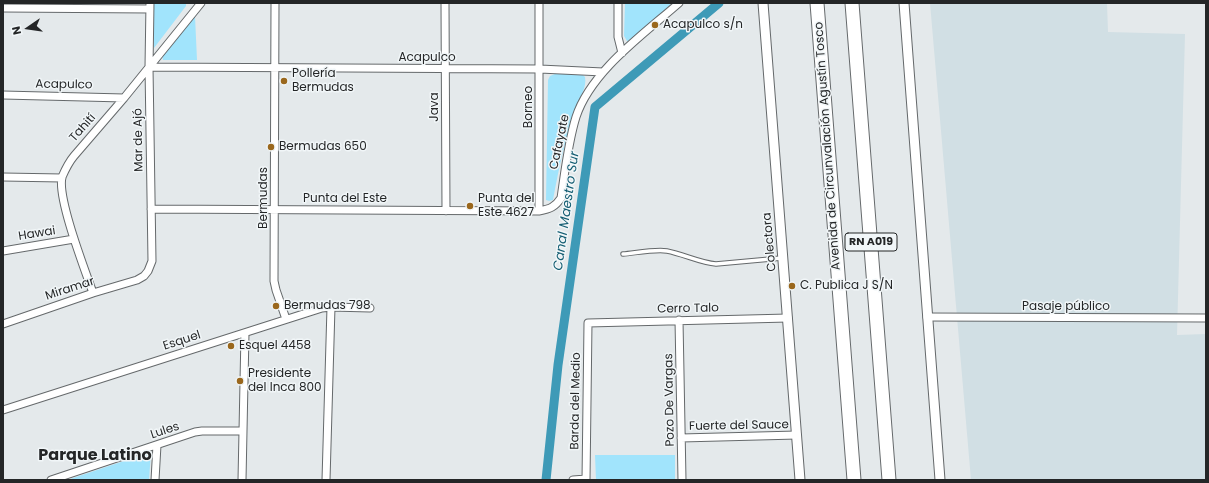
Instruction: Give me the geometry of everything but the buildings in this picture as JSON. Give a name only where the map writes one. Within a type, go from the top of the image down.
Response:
[{"type":"highway","name":"Avenida de Circunvalación Agustín Tosco","points":[[817,3],[854,480]]},
{"type":"highway","name":"RN A019","points":[[852,3],[889,480]]},
{"type":"street","name":"Tahití","points":[[62,178],[68,164],[74,156],[124,98],[201,3]]},
{"type":"street","name":"Bermudas","points":[[276,3],[274,281],[286,319]]},
{"type":"street","name":"Java","points":[[445,3],[446,210]]},
{"type":"street","name":"Borneo","points":[[540,3],[540,210]]},
{"type":"street","points":[[618,3],[618,37],[622,53]]},
{"type":"street","points":[[603,72],[622,53],[679,3]]},
{"type":"street","name":"Colectora","points":[[762,3],[800,480]]},
{"type":"street","points":[[904,3],[940,480]]},
{"type":"street","name":"Mar de Ajó","points":[[144,276],[152,261],[149,67],[150,6]]},
{"type":"street","points":[[3,8],[150,6]]},
{"type":"street","name":"Acapulco","points":[[149,67],[540,69],[603,72]]},
{"type":"street","name":"Cafayate","points":[[540,210],[550,209],[557,205],[560,198],[576,116],[588,92],[603,72]]},
{"type":"street","name":"Acapulco","points":[[3,95],[124,98]]},
{"type":"street","points":[[3,177],[62,178],[63,196],[74,239],[93,293]]},
{"type":"street","name":"Punta del Este","points":[[151,209],[540,210]]},
{"type":"street","name":"Hawai","points":[[3,251],[74,239]]},
{"type":"street","name":"Miramar","points":[[3,324],[93,293],[137,280],[144,276]]},
{"type":"street","points":[[326,480],[331,307]]},
{"type":"street","name":"Esquel","points":[[3,410],[322,308],[370,308]]},
{"type":"street","name":"Pasaje público","points":[[927,317],[1206,318]]},
{"type":"street","name":"Cerro Talo","points":[[588,323],[788,318]]},
{"type":"street","name":"Pozo De Vargas","points":[[679,320],[682,480]]},
{"type":"street","name":"Barda del Medio","points":[[586,480],[588,323]]},
{"type":"street","points":[[242,480],[245,333]]},
{"type":"street","name":"Lules","points":[[51,480],[202,431],[243,431]]},
{"type":"street","name":"Fuerte del Sauce","points":[[681,438],[797,436]]},
{"type":"street","points":[[155,480],[157,445]]},
{"type":"street","points":[[573,480],[586,480]]},
{"type":"lane","points":[[623,254],[666,250],[716,264],[783,258]]},
{"type":"shaded area","points":[[153,3],[186,3],[186,6],[154,48]]},
{"type":"shaded area","points":[[625,3],[671,3],[633,40],[627,41],[624,36]]},
{"type":"shaded area","points":[[930,3],[1107,3],[1108,32],[1185,34],[1177,335],[1206,334],[1206,480],[971,480]]},
{"type":"shaded area","points":[[195,16],[197,60],[163,60],[162,55]]},
{"type":"shaded area","points":[[555,74],[582,74],[585,77],[585,81],[566,141],[553,200],[549,201],[546,200],[548,80],[550,76]]},
{"type":"shaded area","points":[[151,452],[149,480],[67,480]]},
{"type":"shaded area","points":[[595,455],[675,455],[675,480],[596,480]]},
{"type":"waterway","name":"Canal Maestro Sur","points":[[546,480],[558,365],[595,107],[719,3]]},
{"type":"place","name":"Acapulco s/n","points":[[655,25]]},
{"type":"place","name":"Pollería Bermudas","points":[[284,81]]},
{"type":"place","name":"Bermudas 650","points":[[271,147]]},
{"type":"place","name":"Punta del Este 4627","points":[[470,206]]},
{"type":"place","name":"C. Publica J S/N","points":[[792,286]]},
{"type":"place","name":"Bermudas 798","points":[[276,306]]},
{"type":"place","name":"Esquel 4458","points":[[231,346]]},
{"type":"place","name":"Presidente del Inca 800","points":[[240,381]]},
{"type":"district","name":"Parque Latino","points":[[95,456]]}]
